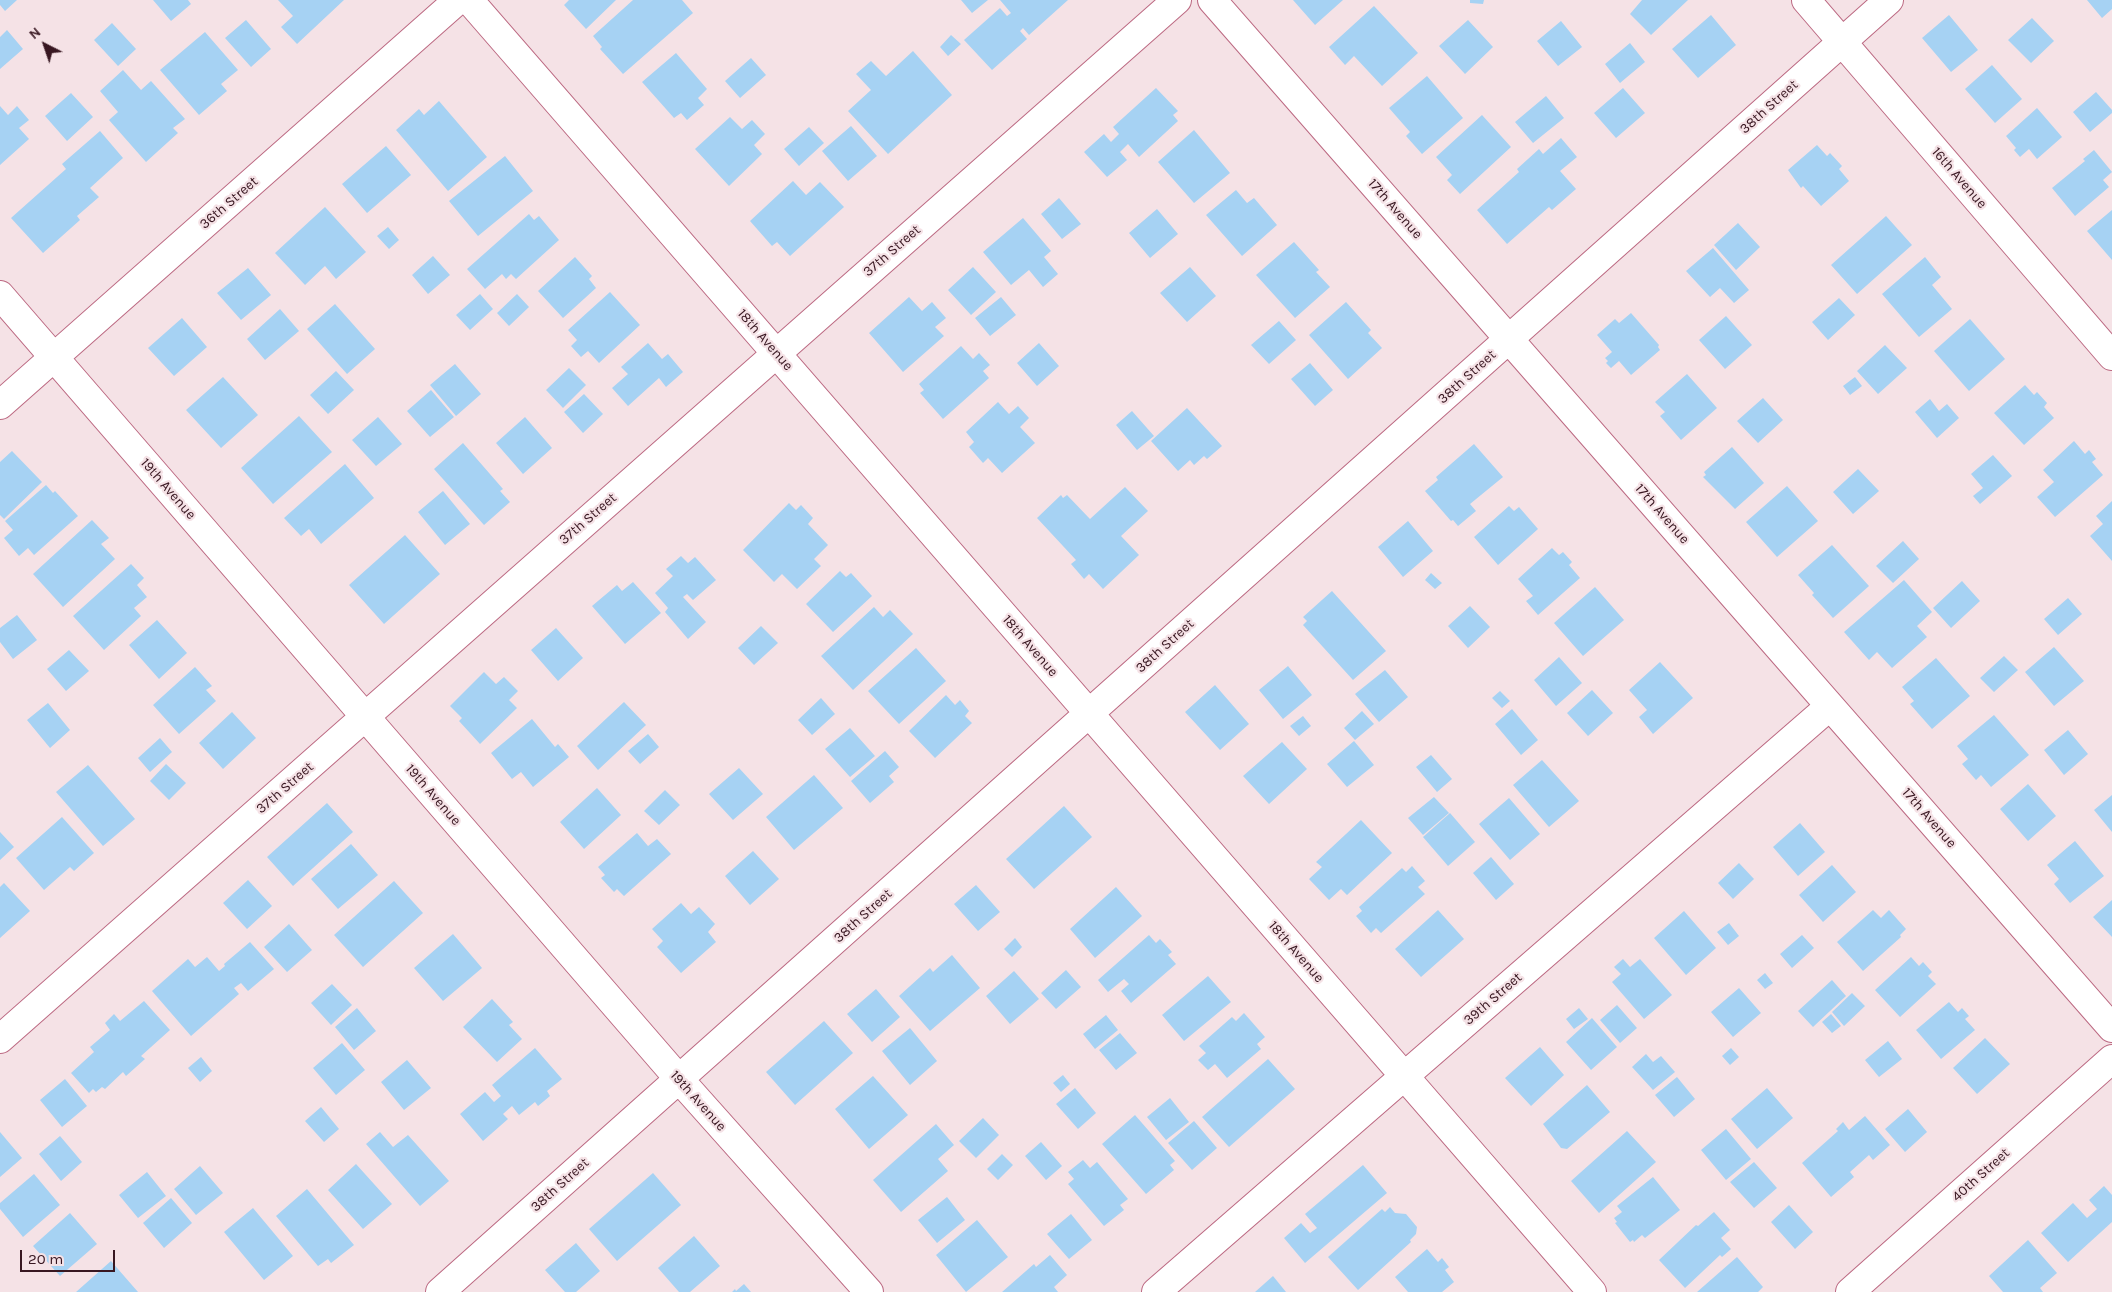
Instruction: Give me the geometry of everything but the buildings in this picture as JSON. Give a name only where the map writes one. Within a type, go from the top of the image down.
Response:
[{"type":"street","name":"36th Street","points":[[0,405],[458,0]]},
{"type":"street","name":"18th Avenue","points":[[469,0],[1592,1292]]},
{"type":"street","name":"37th Street","points":[[0,1039],[1177,0]]},
{"type":"street","name":"17th Avenue","points":[[1212,0],[2112,1028]]},
{"type":"street","name":"16th Avenue","points":[[1806,0],[2112,356]]},
{"type":"street","name":"38th Street","points":[[440,1292],[1889,0]]},
{"type":"street","name":"19th Avenue","points":[[0,296],[679,1079],[869,1292]]},
{"type":"street","name":"39th Street","points":[[1156,1292],[1830,706]]},
{"type":"street","name":"40th Street","points":[[1850,1292],[2112,1059]]}]
